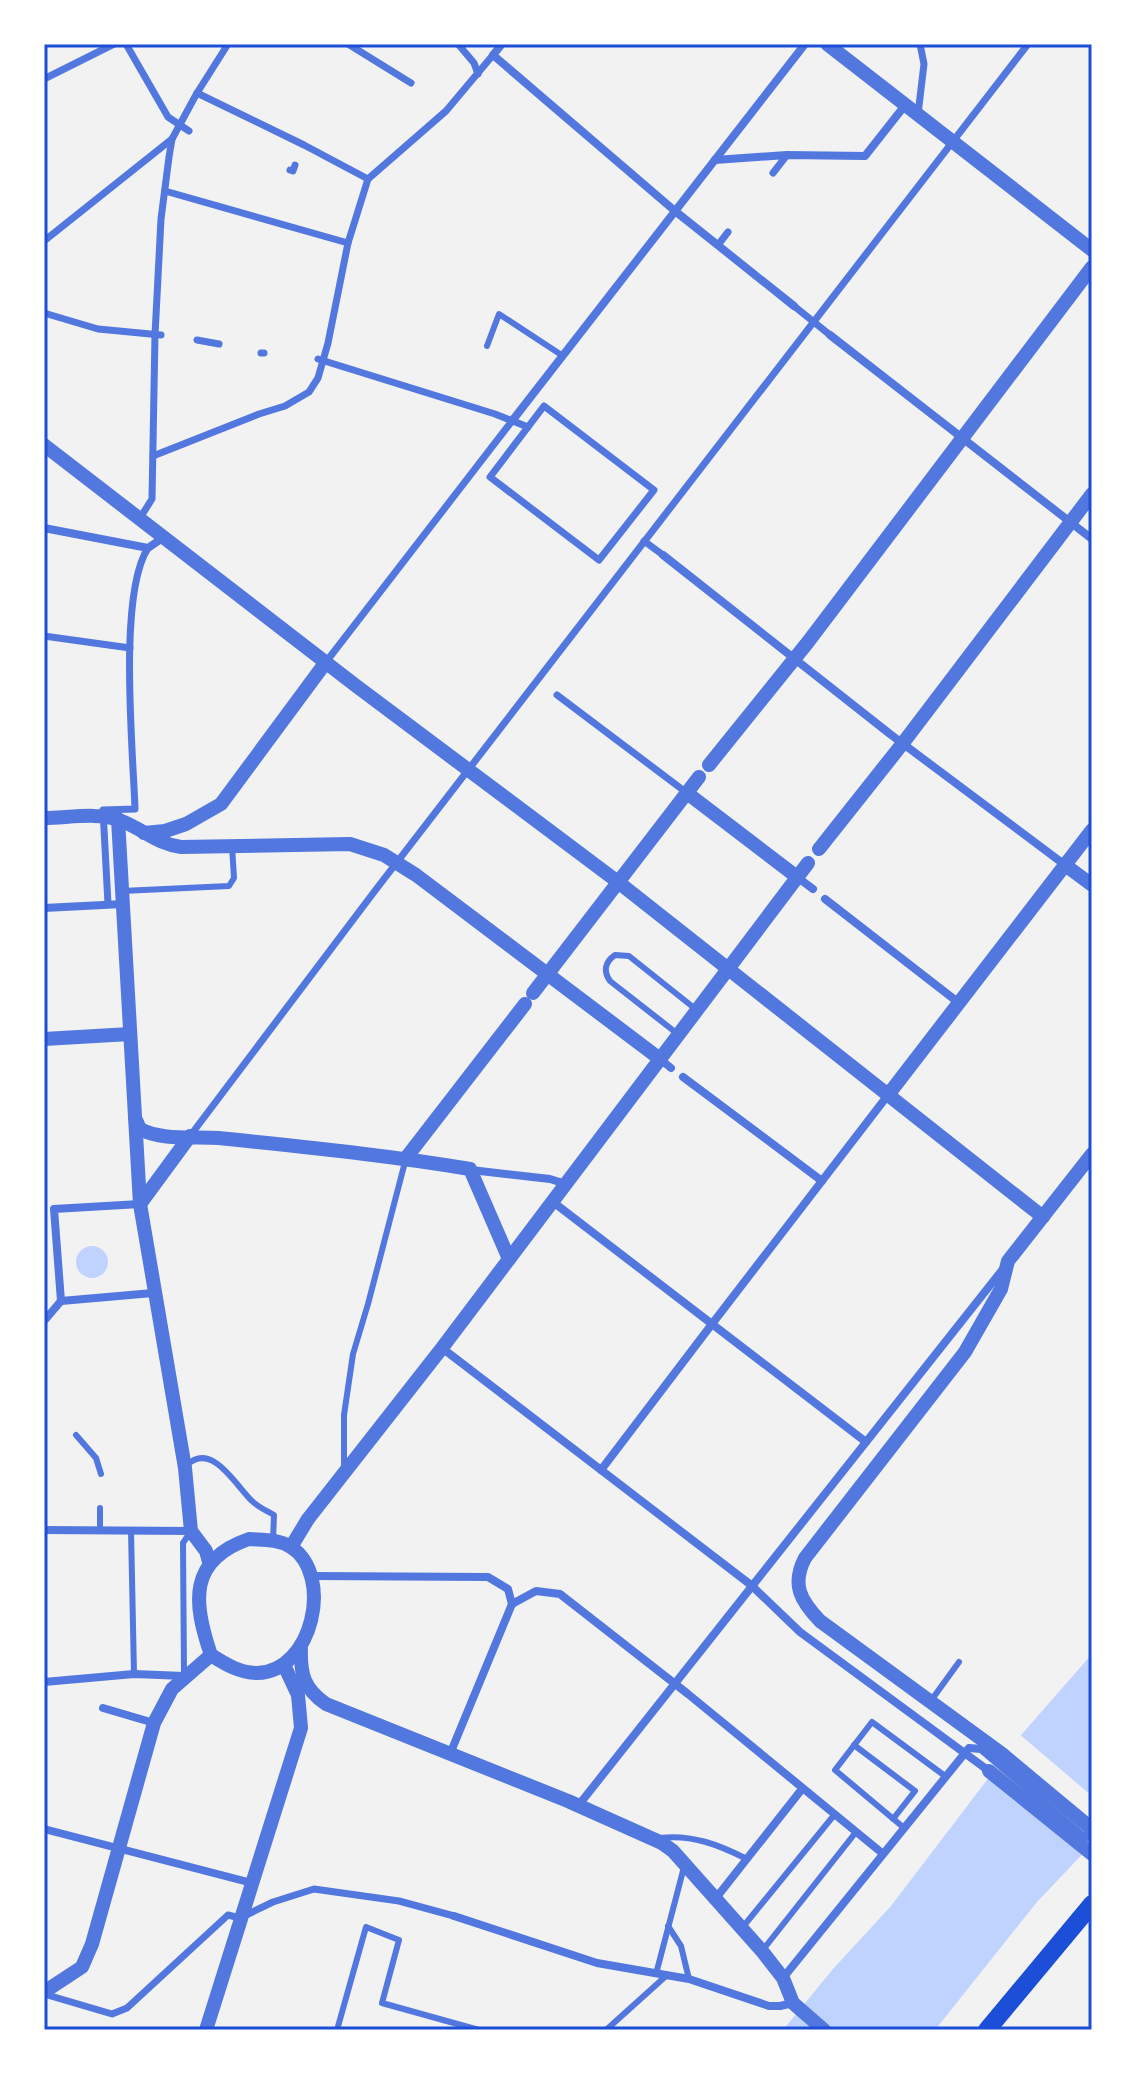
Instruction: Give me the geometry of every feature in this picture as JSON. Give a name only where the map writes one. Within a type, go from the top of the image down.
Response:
[{"type":"main road","points":[[987,2030],[1092,1904]]},
{"type":"street","points":[[44,79],[114,44]]},
{"type":"street","points":[[126,44],[168,117],[189,131]]},
{"type":"street","points":[[44,241],[172,139],[228,44]]},
{"type":"street","points":[[348,44],[411,83]]},
{"type":"street","points":[[458,44],[474,63],[478,74]]},
{"type":"street","points":[[153,456],[301,399],[314,387],[348,243],[368,179],[446,111],[502,44]]},
{"type":"street","points":[[144,833],[165,831],[186,824],[221,804],[326,662],[805,44]]},
{"type":"street","points":[[827,44],[1092,250]]},
{"type":"street","points":[[715,160],[787,155],[865,156],[912,109],[924,64],[920,44]]},
{"type":"street","points":[[140,1204],[397,862],[1028,44]]},
{"type":"street","points":[[493,55],[675,211],[1092,539]]},
{"type":"street","points":[[197,93],[368,179]]},
{"type":"street","points":[[140,519],[152,499],[165,191],[172,139]]},
{"type":"street","points":[[773,173],[787,155]]},
{"type":"street","points":[[165,191],[348,243]]},
{"type":"street","points":[[718,245],[728,232]]},
{"type":"street","points":[[709,765],[795,658],[1092,267]]},
{"type":"street","points":[[44,313],[98,329],[158,335]]},
{"type":"street","points":[[197,340],[219,344]]},
{"type":"street","points":[[320,360],[528,427]]},
{"type":"street","points":[[544,406],[654,490],[599,560],[490,477],[528,427],[544,406]]},
{"type":"street","points":[[44,445],[618,882],[1043,1217]]},
{"type":"street","points":[[819,849],[1092,494]]},
{"type":"street","points":[[44,528],[148,548]]},
{"type":"street","points":[[164,537],[148,548],[141,559],[136,581],[130,648],[135,809],[103,810],[111,818],[156,841],[173,846],[350,844],[384,855],[666,1064]]},
{"type":"street","points":[[644,541],[903,743],[1092,885]]},
{"type":"street","points":[[44,636],[130,648]]},
{"type":"street","points":[[557,695],[813,889]]},
{"type":"street","points":[[406,1158],[699,777]]},
{"type":"street","points":[[44,818],[111,818]]},
{"type":"street","points":[[111,818],[130,1034],[140,1204],[185,1468],[191,1531],[206,1551],[209,1562]]},
{"type":"street","points":[[601,1470],[1092,830]]},
{"type":"street","points":[[291,1547],[308,1519],[566,1184],[666,1064],[679,1035],[808,863]]},
{"type":"street","points":[[825,899],[959,1003]]},
{"type":"street","points":[[44,908],[118,900]]},
{"type":"street","points":[[44,1039],[130,1034]]},
{"type":"street","points":[[683,1077],[822,1181]]},
{"type":"street","points":[[135,1118],[140,1129],[146,1132],[406,1158],[566,1184]]},
{"type":"street","points":[[578,1806],[1092,1154]]},
{"type":"street","points":[[470,1169],[509,1259]]},
{"type":"street","points":[[553,1202],[866,1442]]},
{"type":"street","points":[[61,1301],[49,1209],[140,1204]]},
{"type":"street","points":[[1008,1261],[1001,1289],[965,1352],[805,1558],[798,1572],[799,1591],[806,1606],[820,1621],[930,1702],[1092,1854]]},
{"type":"street","points":[[44,1321],[61,1301],[153,1293]]},
{"type":"street","points":[[442,1348],[751,1585],[761,1598],[800,1632],[964,1752],[996,1762],[1092,1829]]},
{"type":"street","points":[[44,1530],[191,1531]]},
{"type":"street","points":[[301,1648],[284,1665],[257,1673],[244,1671],[211,1655],[200,1623],[200,1586],[209,1562],[227,1547],[249,1539],[273,1540],[291,1547],[304,1560],[311,1576],[311,1618],[301,1648],[302,1678],[308,1690],[326,1704],[578,1806],[653,1838],[673,1851],[762,1951],[783,1978],[793,2003],[824,2030]]},
{"type":"street","points":[[311,1576],[488,1577],[508,1589],[512,1604],[450,1754]]},
{"type":"street","points":[[512,1604],[536,1591],[560,1594],[882,1853]]},
{"type":"street","points":[[44,1993],[82,1967],[92,1944],[154,1723],[172,1689],[211,1655]]},
{"type":"street","points":[[284,1665],[298,1695],[301,1728]]},
{"type":"street","points":[[44,1682],[134,1674],[184,1676]]},
{"type":"street","points":[[206,2030],[301,1728],[312,1713],[326,1704]]},
{"type":"street","points":[[103,1708],[154,1723]]},
{"type":"street","points":[[783,1978],[964,1752]]},
{"type":"street","points":[[996,1762],[1083,1836],[1092,1838]]},
{"type":"street","points":[[716,1898],[802,1789]]},
{"type":"street","points":[[44,1829],[252,1883]]},
{"type":"street","points":[[44,1993],[112,2014],[127,2008],[228,1915],[240,1918],[273,1902],[314,1889],[399,1901],[597,1963],[689,1979],[769,2006],[793,2003]]},
{"type":"lane","points":[[487,346],[499,314],[563,356]]},
{"type":"lane","points":[[118,900],[229,886],[234,878],[232,845]]},
{"type":"lane","points":[[679,1035],[610,981],[605,972],[607,962],[615,955],[629,956],[698,1011]]},
{"type":"lane","points":[[343,1475],[344,1415],[353,1354],[406,1158]]},
{"type":"lane","points":[[76,1435],[96,1458],[101,1474]]},
{"type":"lane","points":[[185,1468],[195,1458],[203,1457],[215,1462],[253,1502],[274,1515],[273,1540]]},
{"type":"lane","points":[[100,1508],[100,1529]]},
{"type":"lane","points":[[131,1529],[134,1674]]},
{"type":"lane","points":[[184,1676],[183,1543],[191,1531]]},
{"type":"lane","points":[[930,1702],[959,1662]]},
{"type":"lane","points":[[903,1827],[835,1770],[872,1722],[945,1776]]},
{"type":"lane","points":[[854,1745],[915,1791],[893,1819]]},
{"type":"lane","points":[[742,1928],[835,1814]]},
{"type":"lane","points":[[762,1951],[856,1832]]},
{"type":"lane","points":[[653,1838],[680,1836],[697,1839],[747,1859]]},
{"type":"lane","points":[[606,2030],[661,1975],[668,1926],[685,1864]]},
{"type":"lane","points":[[668,1926],[681,1946],[689,1979]]},
{"type":"lane","points":[[337,2030],[366,1927],[399,1940],[382,2003],[479,2030]]},
{"type":"water","points":[[92,1246],[104,1250],[108,1262],[104,1274],[92,1278],[80,1274],[76,1262],[80,1250]]},
{"type":"water","points":[[1092,1654],[1092,1844],[1037,1902],[935,2030],[783,2030],[891,1906],[1022,1734]]},
{"type":"pier","points":[[1018,1733],[1092,1796],[1092,1848],[986,1774]]}]
